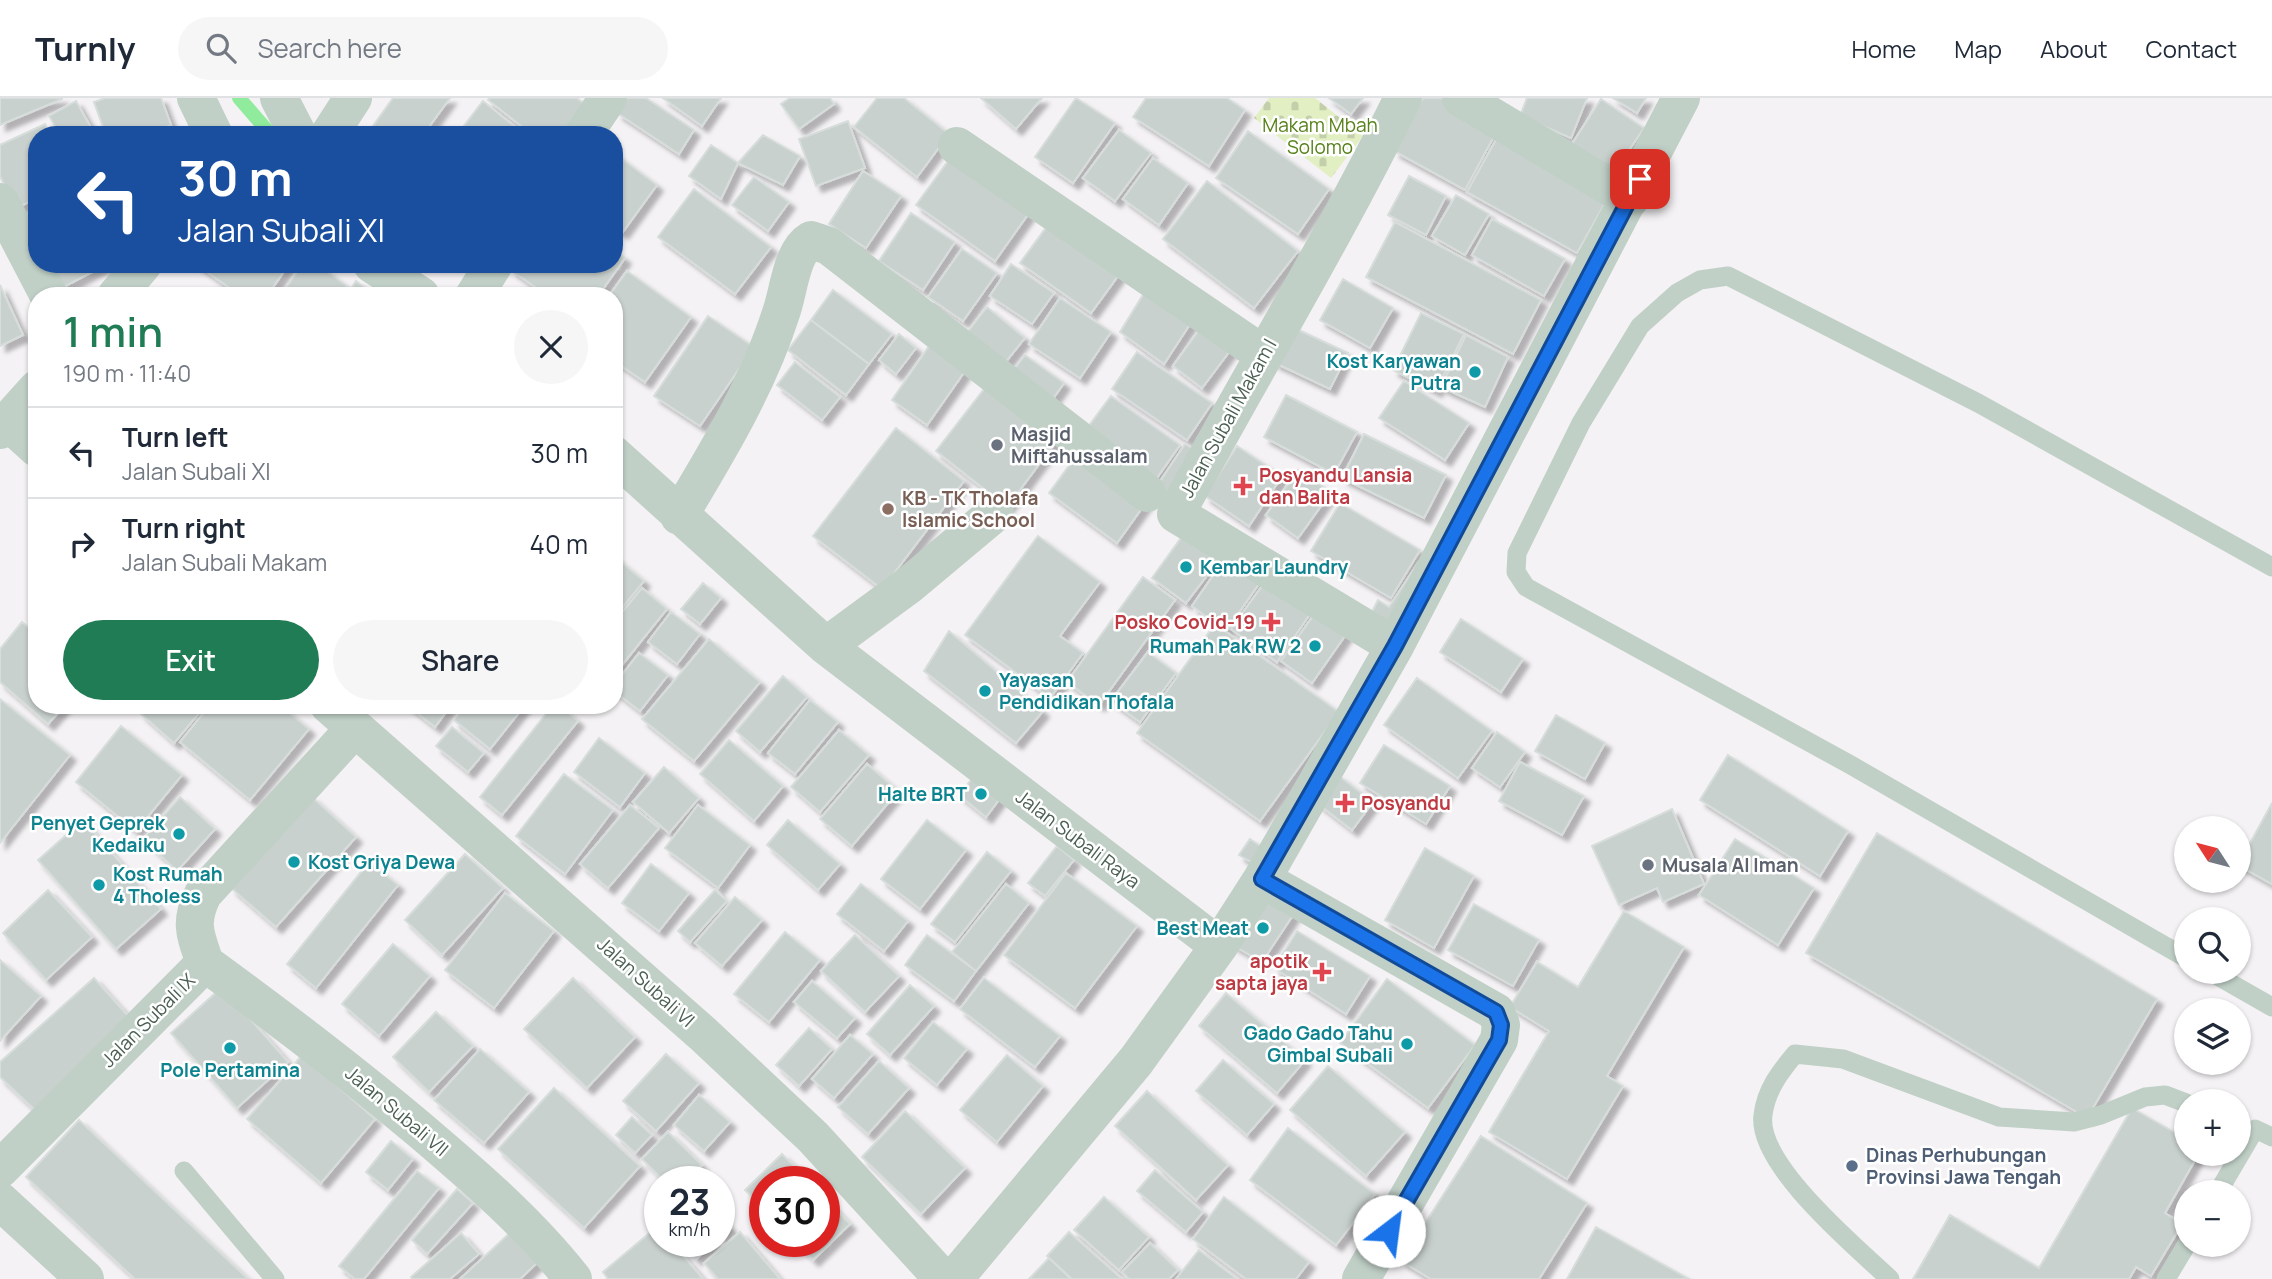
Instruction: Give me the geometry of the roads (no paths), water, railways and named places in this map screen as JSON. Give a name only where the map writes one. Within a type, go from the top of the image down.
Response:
[{"type":"street","points":[[196,98],[210,126]]},
{"type":"street","points":[[279,98],[293,126]]},
{"type":"street","points":[[335,126],[353,98]]},
{"type":"street","points":[[589,126],[608,98]]},
{"type":"street","name":"Jalan Subali Makam I","points":[[1395,646],[1176,514],[1263,354],[1350,204],[1403,98]]},
{"type":"street","points":[[1461,98],[1630,199]]},
{"type":"street","points":[[954,1279],[1136,1061],[1219,946],[1262,879],[1395,646],[1681,98]]},
{"type":"street","points":[[957,146],[1263,354]]},
{"type":"street","points":[[0,202],[28,256]]},
{"type":"street","points":[[679,516],[743,404],[774,336],[798,253],[811,240],[829,246],[1147,493]]},
{"type":"street","points":[[124,287],[135,273]]},
{"type":"street","points":[[386,273],[407,287]]},
{"type":"street","points":[[28,399],[4,426],[28,441]]},
{"type":"street","name":"Jalan Subali Raya","points":[[623,463],[826,646],[1219,946]]},
{"type":"street","points":[[826,646],[909,585],[995,513]]},
{"type":"street","name":"Jalan Subali IX","points":[[0,1169],[205,963],[195,934],[194,914],[203,894],[338,714]]},
{"type":"street","name":"Jalan Subali VI","points":[[342,714],[703,1034],[813,1138],[943,1279]]},
{"type":"street","points":[[1262,879],[1496,1012],[1501,1025],[1499,1040],[1361,1279]]},
{"type":"street","name":"Jalan Subali VII","points":[[205,963],[323,1049],[470,1172],[522,1221],[573,1279]]},
{"type":"street","points":[[0,1201],[85,1279]]},
{"type":"lane","points":[[2174,951],[1849,764],[1526,587],[1516,572],[1517,554],[1581,423],[1640,326],[1677,293],[1700,280],[1728,276],[1978,404],[2272,567]]},
{"type":"lane","points":[[2232,984],[2271,1006]]},
{"type":"lane","points":[[1890,1279],[1815,1208],[1770,1151],[1762,1117],[1773,1082],[1795,1054],[1843,1059],[1999,1117],[2074,1122],[2101,1115],[2145,1097],[2165,1095],[2174,1098]]},
{"type":"lane","points":[[2225,1180],[2255,1130]]},
{"type":"lane","points":[[184,1171],[275,1279]]},
{"type":"lane","points":[[2166,1279],[2179,1257]]},
{"type":"waterway","points":[[239,98],[263,126]]},
{"type":"place","name":"Kost Karyawan Putra","points":[[1475,372]]},
{"type":"place","name":"Masjid Miftahussalam","points":[[997,445]]},
{"type":"place","name":"Posyandu Lansia dan Balita","points":[[1243,486]]},
{"type":"place","name":"KB - TK Tholafa Islamic School","points":[[888,509]]},
{"type":"place","name":"Kembar Laundry","points":[[1186,567]]},
{"type":"place","name":"Posko Covid-19","points":[[1271,622]]},
{"type":"place","name":"Rumah Pak RW 2","points":[[1315,646]]},
{"type":"place","name":"Yayasan Pendidikan Thofala","points":[[985,691]]},
{"type":"place","name":"Halte BRT","points":[[981,794]]},
{"type":"place","name":"Posyandu","points":[[1345,803]]},
{"type":"place","name":"Penyet Geprek Kedaiku","points":[[179,834]]},
{"type":"place","name":"Kost Griya Dewa","points":[[294,862]]},
{"type":"place","name":"Musala Al Iman","points":[[1648,865]]},
{"type":"place","name":"Kost Rumah 4 Tholess","points":[[99,885]]},
{"type":"place","name":"Best Meat","points":[[1263,928]]},
{"type":"place","name":"apotik sapta jaya","points":[[1322,972]]},
{"type":"place","name":"Gado Gado Tahu Gimbal Subali","points":[[1407,1044]]},
{"type":"place","name":"Pole Pertamina","points":[[230,1048]]},
{"type":"place","name":"Dinas Perhubungan Provinsi Jawa Tengah","points":[[1852,1166]]},
{"type":"park label","name":"Makam Mbah Solomo","points":[[1320,136]]}]
